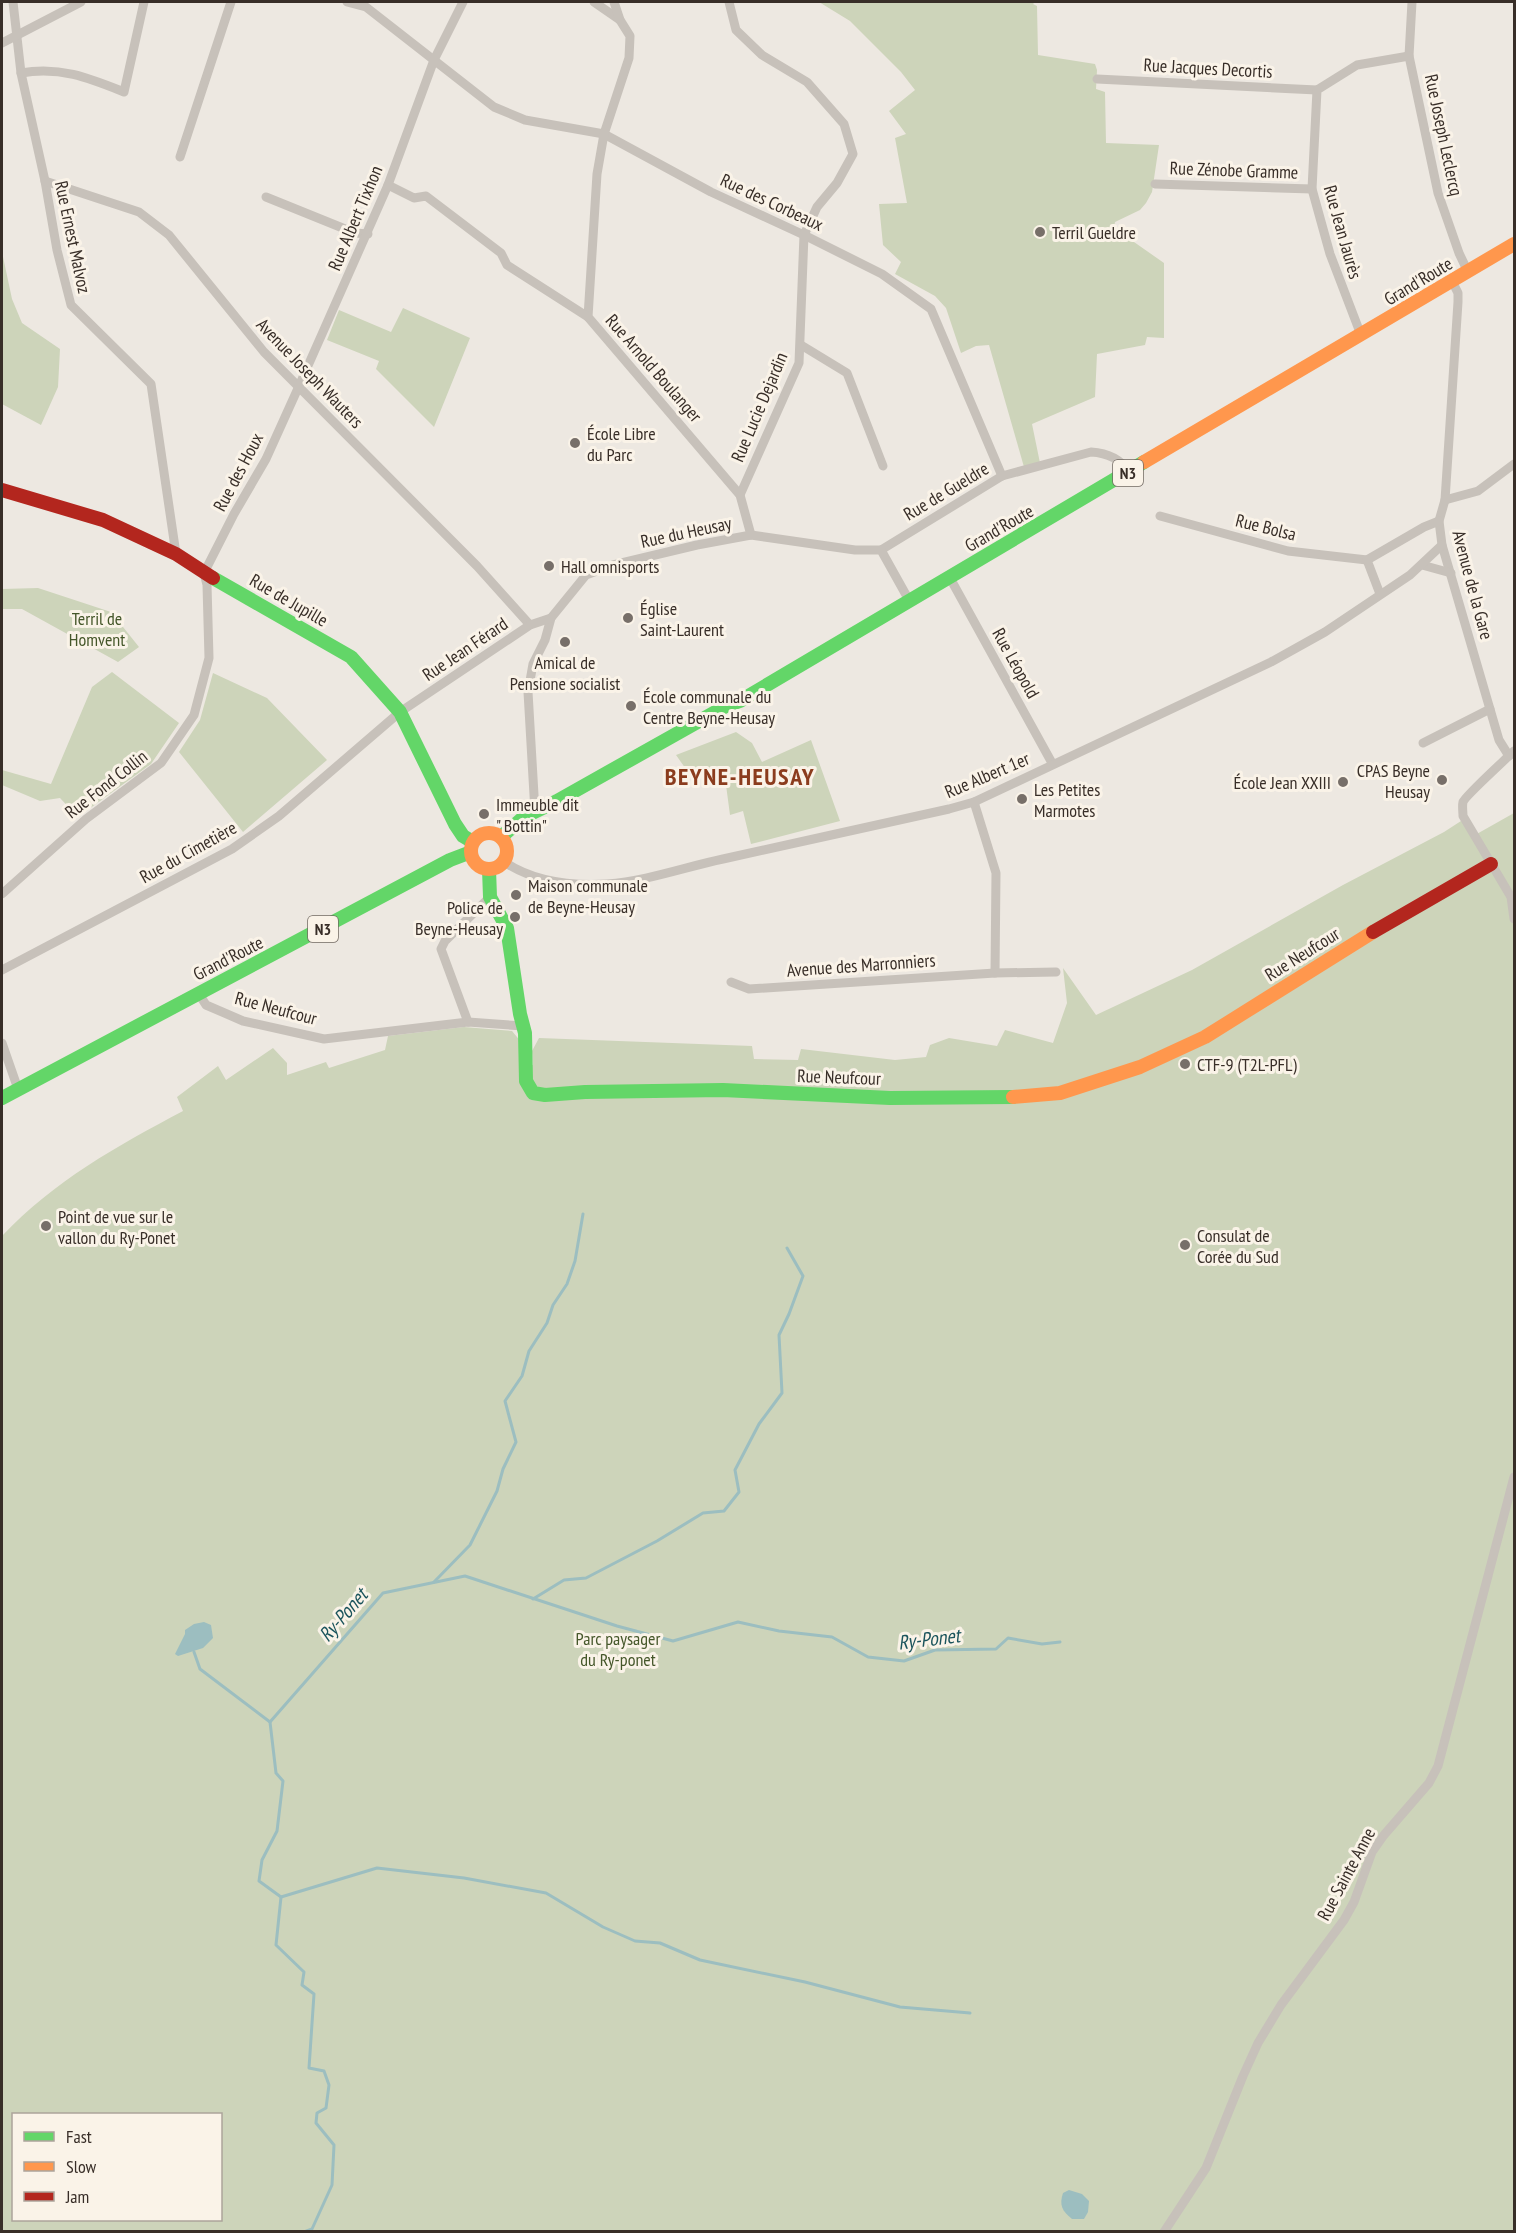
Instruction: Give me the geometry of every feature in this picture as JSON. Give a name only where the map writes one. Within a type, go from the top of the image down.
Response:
[{"type":"street","name":"Rue Ernest Malvoz","points":[[13,2],[21,73],[45,181],[57,250],[71,305],[151,384],[176,554]]},
{"type":"street","points":[[2,43],[81,2]]},
{"type":"street","points":[[21,73],[41,69],[81,75],[124,92],[144,2]]},
{"type":"street","points":[[180,157],[231,2]]},
{"type":"street","name":"Rue des Corbeaux","points":[[347,2],[366,7],[494,107],[525,120],[604,134],[711,192],[882,274],[931,309],[1002,476]]},
{"type":"street","name":"Rue Albert Tixhon","points":[[299,386],[368,234],[434,60],[463,2]]},
{"type":"street","points":[[594,2],[620,20]]},
{"type":"street","name":"Rue Arnold Boulanger","points":[[614,2],[620,20],[630,36],[629,58],[604,134],[597,174],[588,317],[740,495],[751,535]]},
{"type":"street","name":"Rue Lucie Dejardin","points":[[729,2],[736,30],[762,55],[807,82],[844,124],[853,154],[837,183],[817,207],[804,235],[799,363],[740,495]]},
{"type":"street","name":"Rue Joseph Leclercq","points":[[1412,2],[1409,56],[1438,193],[1468,272]]},
{"type":"street","points":[[1317,90],[1357,64],[1409,56]]},
{"type":"street","name":"Rue Jacques Decortis","points":[[1097,79],[1317,90]]},
{"type":"street","name":"Rue Jean Jaurès","points":[[1317,90],[1312,189],[1329,254],[1361,335]]},
{"type":"street","name":"Avenue Joseph Wauters","points":[[45,181],[139,212],[169,235],[264,352],[477,566],[530,626]]},
{"type":"street","points":[[388,184],[414,198],[426,196],[501,253],[507,265],[588,317]]},
{"type":"street","name":"Rue Zénobe Gramme","points":[[1155,184],[1312,189]]},
{"type":"street","points":[[266,197],[354,233],[368,234]]},
{"type":"street","name":"Grand'Route","points":[[2,1098],[453,858],[470,848],[478,837],[485,833],[493,833],[501,837],[518,820],[726,706],[740,701],[1515,244]]},
{"type":"street","name":"Avenue de la Gare","points":[[1452,281],[1458,293],[1458,302],[1445,500],[1439,521],[1442,545],[1499,740],[1512,754],[1467,795],[1462,804],[1463,816],[1491,864]]},
{"type":"street","points":[[801,345],[847,374],[883,466]]},
{"type":"street","name":"Rue des Houx","points":[[204,573],[234,514],[266,459],[299,386]]},
{"type":"street","name":"Rue de Gueldre","points":[[881,550],[1002,476],[1091,452],[1099,452],[1121,461],[1129,472]]},
{"type":"street","points":[[1445,500],[1478,491],[1513,468]]},
{"type":"street","name":"Rue de Jupille","points":[[2,490],[104,520],[176,554],[204,573],[351,657],[400,712],[470,848]]},
{"type":"street","name":"Rue Bolsa","points":[[1160,516],[1288,551],[1367,560]]},
{"type":"street","points":[[1380,594],[1367,560],[1424,527],[1439,521]]},
{"type":"street","name":"Rue du Heusay","points":[[535,812],[528,692],[533,664],[545,640],[551,618],[586,575],[595,570],[697,544],[751,535],[855,550],[881,550]]},
{"type":"street","name":"Rue Albert 1er","points":[[503,861],[517,871],[545,880],[608,884],[666,873],[974,802],[1052,763],[1119,735],[1271,662],[1325,632],[1422,565],[1442,545]]},
{"type":"street","points":[[881,550],[910,602]]},
{"type":"street","points":[[1422,565],[1451,573]]},
{"type":"street","name":"Rue Fond Collin","points":[[2,894],[86,819],[161,763],[194,715],[209,658],[207,585],[204,573]]},
{"type":"street","name":"Rue Léopold","points":[[950,578],[1052,763]]},
{"type":"street","name":"Rue Jean Férard","points":[[400,712],[530,626],[551,618]]},
{"type":"street","points":[[1423,743],[1490,709]]},
{"type":"street","name":"Rue du Cimetière","points":[[2,970],[232,849],[279,816],[400,712]]},
{"type":"street","points":[[974,802],[996,873],[995,973]]},
{"type":"street","points":[[470,848],[480,867],[489,869],[503,861],[507,849],[501,837]]},
{"type":"street","points":[[1491,864],[1511,897],[1515,919]]},
{"type":"street","name":"Rue Neufcour","points":[[199,994],[206,1005],[243,1021],[324,1039],[468,1022],[523,1026],[527,1043],[527,1084],[533,1093],[545,1095],[664,1090],[723,1090],[890,1098],[1024,1097],[1060,1094],[1140,1067],[1205,1037],[1348,947],[1491,864]]},
{"type":"street","points":[[489,869],[490,897],[507,928],[523,1026]]},
{"type":"street","points":[[468,1022],[441,949],[445,941],[490,897]]},
{"type":"street","name":"Avenue des Marronniers","points":[[731,982],[749,989],[995,973],[1056,972]]},
{"type":"street","points":[[2,1043],[18,1089]]},
{"type":"street","name":"Rue Sainte Anne","points":[[1164,2232],[1206,2168],[1243,2076],[1275,2014],[1344,1920],[1354,1902],[1372,1852],[1429,1784],[1438,1766],[1515,1477]]},
{"type":"green space","points":[[819,2],[1035,2],[1033,4],[1037,6],[1038,55],[1095,64],[1096,89],[1105,92],[1106,143],[1159,145],[1152,192],[1140,210],[1115,222],[1114,228],[1164,263],[1164,338],[1147,337],[1145,345],[1097,354],[1095,397],[1032,424],[1040,463],[1024,467],[989,345],[976,346],[961,353],[946,308],[935,296],[895,274],[901,262],[883,245],[879,204],[907,203],[895,138],[906,134],[889,111],[915,90],[901,72],[850,21]]},
{"type":"green space","points":[[2,252],[12,299],[22,323],[60,349],[58,387],[41,425],[2,404]]},
{"type":"green space","points":[[403,308],[470,338],[434,427],[376,369],[379,361],[327,340],[339,310],[391,332]]},
{"type":"green space","name":"Terril de Homvent","points":[[38,588],[111,612],[139,647],[118,662],[22,609],[2,609],[2,589]]},
{"type":"green space","points":[[112,672],[179,723],[151,764],[78,817],[60,798],[40,801],[2,785],[2,770],[51,784],[92,687]]},
{"type":"green space","points":[[213,673],[267,698],[327,760],[243,832],[179,752],[200,720]]},
{"type":"green space","points":[[736,732],[752,743],[762,762],[811,740],[840,821],[751,844],[743,811],[730,815],[724,770],[688,772],[676,755]]},
{"type":"green space","name":"Parc paysager du Ry-ponet","points":[[1514,813],[1514,2231],[2,2231],[2,1236],[22,1216],[87,1166],[183,1111],[177,1097],[218,1066],[226,1080],[273,1048],[287,1063],[287,1075],[326,1062],[329,1068],[385,1050],[388,1036],[464,1027],[512,1031],[522,1043],[522,1066],[533,1065],[532,1051],[539,1038],[752,1046],[754,1059],[798,1060],[801,1049],[895,1060],[926,1057],[930,1045],[949,1038],[997,1046],[1005,1030],[1053,1043],[1067,1003],[1063,968],[1096,1015],[1192,970],[1461,821],[1475,835]]},
{"type":"water","points":[[204,1622],[211,1625],[213,1638],[203,1648],[178,1656],[175,1654],[185,1630],[194,1624]]},
{"type":"water","points":[[1069,2190],[1082,2194],[1089,2201],[1088,2212],[1084,2219],[1072,2219],[1064,2210],[1061,2204],[1063,2193]]},
{"type":"waterway","points":[[434,1582],[470,1545],[497,1491],[503,1469],[516,1442],[505,1401],[522,1376],[529,1351],[547,1323],[553,1305],[567,1284],[575,1261],[583,1214]]},
{"type":"waterway","points":[[533,1599],[564,1580],[586,1578],[657,1541],[703,1513],[724,1511],[739,1492],[735,1470],[759,1424],[782,1393],[779,1335],[803,1276],[787,1248]]},
{"type":"waterway","name":"Ry-Ponet","points":[[304,2232],[312,2229],[332,2185],[334,2145],[316,2123],[317,2113],[326,2108],[329,2085],[324,2071],[309,2068],[314,1994],[302,1985],[304,1972],[276,1945],[281,1897],[259,1881],[262,1860],[277,1831],[283,1781],[276,1773],[270,1722],[383,1593],[465,1576],[617,1626],[673,1641],[738,1622],[779,1631],[832,1637],[868,1657],[904,1661],[935,1650],[996,1649],[1008,1638],[1042,1644],[1060,1642]]},
{"type":"waterway","points":[[194,1652],[200,1669],[270,1722]]},
{"type":"waterway","points":[[281,1897],[377,1868],[464,1878],[546,1893],[603,1927],[635,1941],[660,1943],[700,1960],[805,1982],[900,2007],[970,2013]]},
{"type":"traffic: fast","points":[[501,837],[524,817],[557,801],[726,706],[740,701],[1144,462]]},
{"type":"traffic: fast","points":[[213,578],[351,657],[400,712],[455,824],[463,836],[473,842]]},
{"type":"traffic: fast","points":[[2,1098],[450,860],[471,852]]},
{"type":"traffic: fast","points":[[489,869],[490,897],[507,928],[525,1033],[526,1081],[533,1093],[545,1095],[585,1092],[723,1090],[890,1098],[1013,1097]]},
{"type":"traffic: slow","points":[[1144,462],[1514,244]]},
{"type":"traffic: slow","points":[[489,833],[502,838],[507,851],[502,864],[489,869],[476,864],[471,851],[476,838],[489,833]]},
{"type":"traffic: slow","points":[[1013,1097],[1060,1093],[1140,1067],[1205,1037],[1373,932]]},
{"type":"traffic: jam","points":[[2,490],[103,520],[176,554],[213,578]]},
{"type":"traffic: jam","points":[[1373,932],[1491,864]]},
{"type":"place","name":"Terril Gueldre","points":[[1040,232]]},
{"type":"place","name":"École Libre du Parc","points":[[575,443]]},
{"type":"place","name":"Hall omnisports","points":[[549,566]]},
{"type":"place","name":"Église Saint-Laurent","points":[[628,618]]},
{"type":"place","name":"Amical de Pensione socialist","points":[[565,642]]},
{"type":"place","name":"École communale du Centre Beyne-Heusay","points":[[631,706]]},
{"type":"place","name":"CPAS Beyne Heusay","points":[[1442,780]]},
{"type":"place","name":"École Jean XXIII","points":[[1343,782]]},
{"type":"place","name":"Les Petites Marmotes","points":[[1022,799]]},
{"type":"place","name":"Immeuble dit \" Bottin\"","points":[[484,814]]},
{"type":"place","name":"Maison communale de Beyne-Heusay","points":[[516,895]]},
{"type":"place","name":"Police de Beyne-Heusay","points":[[515,917]]},
{"type":"place","name":"CTF-9 (T2L-PFL)","points":[[1185,1064]]},
{"type":"place","name":"Point de vue sur le vallon du Ry-Ponet","points":[[46,1226]]},
{"type":"place","name":"Consulat de Corée du Sud","points":[[1185,1245]]},
{"type":"district","name":"BEYNE-HEUSAY","points":[[740,776]]}]
